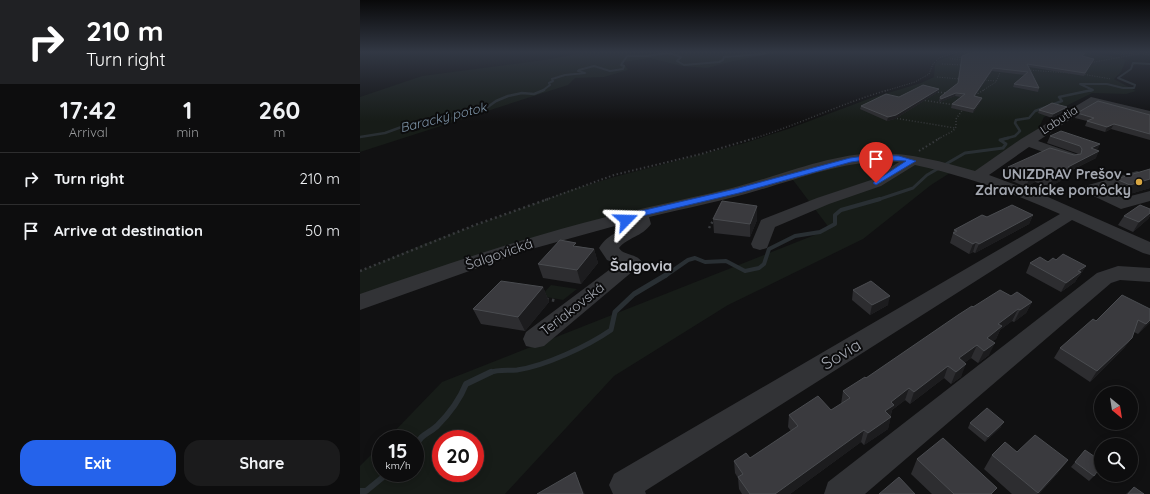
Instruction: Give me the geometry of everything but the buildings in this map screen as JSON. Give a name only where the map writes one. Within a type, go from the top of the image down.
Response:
[{"type":"street","name":"Labutia","points":[[977,176],[1091,100],[1150,115]]},
{"type":"street","points":[[1026,142],[1071,158]]},
{"type":"street","points":[[562,234],[592,232],[616,226],[638,214],[736,191],[850,160],[872,157],[906,159],[946,167],[977,176],[1035,197],[1150,250]]},
{"type":"street","points":[[760,244],[767,224],[823,201],[876,183],[906,159]]},
{"type":"street","points":[[1141,175],[1091,189],[1121,204],[1150,196]]},
{"type":"street","name":"Šalgovická","points":[[360,302],[517,248],[597,224],[638,214]]},
{"type":"street","name":"Teriakovská","points":[[535,339],[632,262],[614,256],[609,248],[618,238],[640,228],[642,224],[638,214]]},
{"type":"street","name":"Sovia","points":[[630,494],[626,485],[1065,218]]},
{"type":"street","points":[[517,248],[542,234],[568,228],[597,224]]},
{"type":"street","points":[[840,494],[1104,278],[1118,274],[1150,275]]},
{"type":"path","points":[[360,271],[475,225],[614,175],[701,154],[765,136],[863,96],[915,82],[927,75]]},
{"type":"path","points":[[974,95],[996,82],[998,75]]},
{"type":"path","points":[[1087,75],[1111,79]]},
{"type":"path","points":[[937,77],[967,79]]},
{"type":"path","points":[[981,80],[996,82]]},
{"type":"path","points":[[928,91],[951,93]]},
{"type":"path","points":[[922,100],[958,105]]},
{"type":"path","points":[[906,159],[938,139],[954,132],[956,119],[966,106]]},
{"type":"path","points":[[893,118],[955,128]]},
{"type":"path","points":[[709,228],[716,216]]},
{"type":"path","points":[[544,299],[564,302]]},
{"type":"shaded area","points":[[611,75],[604,77],[575,78],[568,85],[360,152],[360,97],[422,76]]},
{"type":"shaded area","points":[[934,75],[1118,75],[1114,79],[1136,91],[1126,94],[1092,93],[1044,117],[1037,132],[981,179],[953,171],[931,185],[863,239],[728,305],[614,376],[505,494],[360,494],[360,466],[372,454],[372,482],[424,482],[424,430],[396,430],[442,382],[830,229],[793,180],[583,228],[360,298],[360,271],[424,244],[571,190],[614,177],[741,144],[788,129],[871,98],[921,83],[934,77]]},
{"type":"shaded area","points":[[551,285],[577,289],[563,300],[541,296]]},
{"type":"waterway","name":"Baracký potok","points":[[543,91],[550,85],[549,83],[553,81],[552,79],[565,75]]},
{"type":"waterway","points":[[1090,91],[1093,90],[1080,84],[1107,84],[1123,88],[1134,88],[1135,85],[1118,78],[1122,75]]},
{"type":"waterway","points":[[1004,139],[1015,136],[1020,131],[1015,123],[1016,120],[1029,118],[1035,111],[1062,101],[1059,97],[1092,90]]},
{"type":"waterway","name":"Baracký potok","points":[[360,137],[385,133],[418,121],[449,119],[485,109],[496,101],[508,96],[522,93],[534,94],[543,91]]},
{"type":"waterway","points":[[1004,139],[1008,138]]},
{"type":"waterway","points":[[880,199],[913,188],[927,175],[965,153],[1003,148],[1006,144],[1000,140],[1004,139]]},
{"type":"waterway","points":[[665,276],[688,260],[695,258],[705,262],[726,261],[745,271],[759,268],[764,264],[769,249],[795,236],[820,232],[835,224],[835,215],[841,210],[880,199]]},
{"type":"waterway","points":[[489,373],[528,368],[553,360],[602,336],[611,330],[615,312],[634,294],[666,275]]},
{"type":"waterway","points":[[424,436],[437,426],[446,416],[454,406],[466,384],[491,372]]},
{"type":"waterway","points":[[360,491],[366,491],[377,482]]},
{"type":"place","name":"UNIZDRAV Prešov - Zdravotnícke pomôcky","points":[[1139,182]]},
{"type":"district","name":"Šalgovia","points":[[641,266]]},
{"type":"route","points":[[626,220],[635,215],[736,191],[850,160],[872,157],[899,158],[912,161],[876,183]]}]
